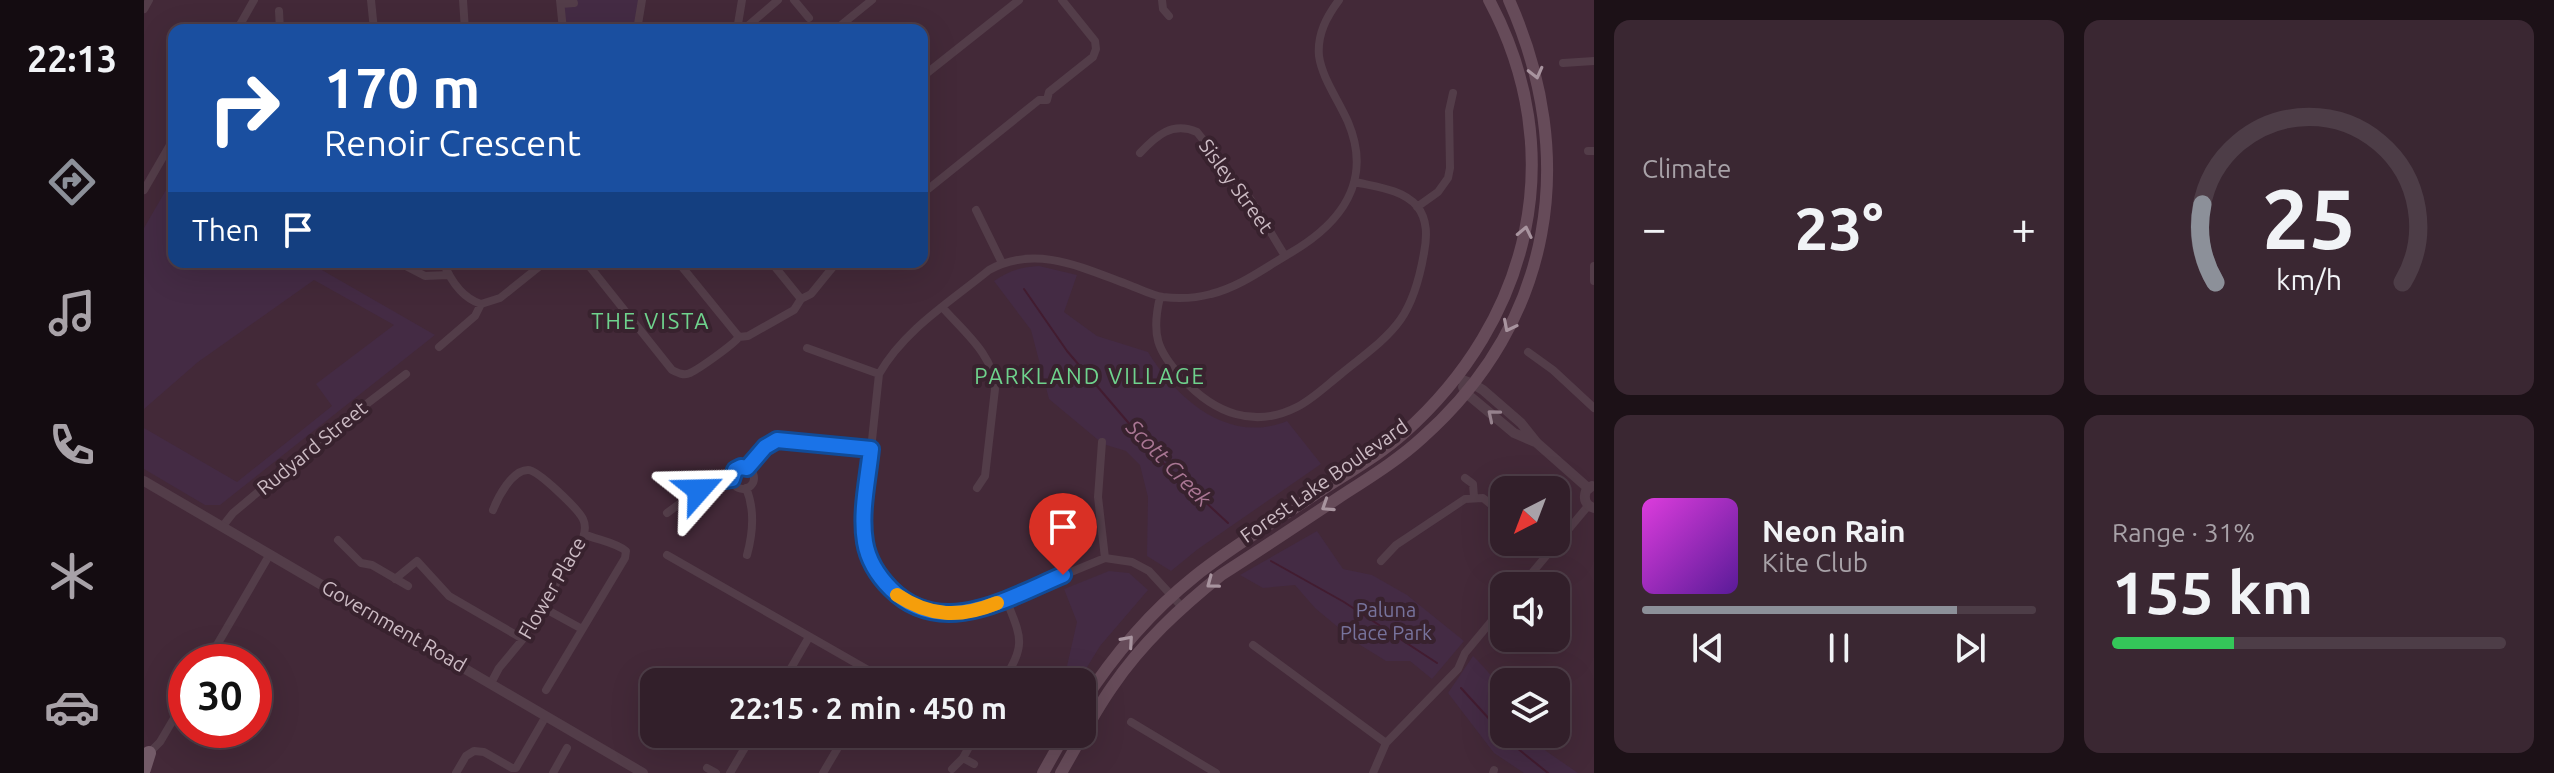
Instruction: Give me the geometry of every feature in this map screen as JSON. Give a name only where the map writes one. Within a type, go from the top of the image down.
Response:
[{"type":"main road","name":"Forest Lake Boulevard","points":[[1096,684],[1123,646],[1172,595],[1207,566],[1390,444],[1436,403],[1481,344],[1515,273],[1530,212],[1533,178],[1526,100],[1517,65],[1489,0]]},
{"type":"main road","name":"Forest Lake Boulevard","points":[[1061,773],[1112,687],[1134,658],[1182,607],[1221,575],[1395,461],[1422,439],[1470,388],[1502,340],[1533,270],[1547,195],[1547,135],[1542,99],[1529,51],[1509,0]]},
{"type":"main road","points":[[1043,773],[1057,748]]},
{"type":"main road","points":[[144,769],[145,755]]},
{"type":"street","points":[[144,9],[149,0]]},
{"type":"street","points":[[240,24],[253,0]]},
{"type":"street","points":[[371,0],[373,24]]},
{"type":"street","points":[[463,0],[465,24]]},
{"type":"street","points":[[638,24],[642,0]]},
{"type":"street","points":[[740,24],[742,0]]},
{"type":"street","points":[[748,24],[778,0]]},
{"type":"street","points":[[794,0],[809,18]]},
{"type":"street","points":[[842,24],[872,0]]},
{"type":"street","points":[[928,72],[1019,0]]},
{"type":"street","points":[[928,189],[1039,100],[1047,100],[1049,92],[1093,57],[1095,41],[1062,0]]},
{"type":"street","points":[[1162,0],[1163,9],[1169,16]]},
{"type":"street","points":[[1182,607],[1156,577],[1141,566],[1105,558],[964,613],[929,612],[897,595],[873,567],[865,544],[863,525],[879,374],[904,338],[1002,263],[1040,257],[1059,260],[1160,297],[1191,298],[1211,295],[1241,282],[1321,233],[1335,219],[1355,182],[1355,145],[1350,125],[1319,58],[1323,28],[1339,0]]},
{"type":"street","points":[[562,24],[560,2],[574,3]]},
{"type":"street","points":[[279,11],[280,24]]},
{"type":"street","points":[[1563,63],[1594,61]]},
{"type":"street","points":[[1417,207],[1438,192],[1448,178],[1449,111],[1453,93]]},
{"type":"street","name":"Sisley Street","points":[[1140,153],[1153,139],[1172,128],[1197,132],[1251,200],[1285,256]]},
{"type":"street","points":[[144,190],[168,148]]},
{"type":"street","points":[[1160,297],[1155,329],[1158,344],[1165,359],[1194,392],[1227,413],[1256,418],[1285,412],[1300,405],[1382,341],[1406,315],[1414,299],[1426,241],[1426,229],[1417,207],[1395,191],[1355,182]]},
{"type":"street","points":[[976,210],[1002,263]]},
{"type":"street","points":[[1594,266],[1594,281]]},
{"type":"street","points":[[410,268],[425,276],[448,275]]},
{"type":"street","points":[[445,268],[466,297],[481,304],[500,298],[538,268]]},
{"type":"street","points":[[591,268],[672,370],[688,375],[733,345],[739,337],[748,336],[794,310],[832,268]]},
{"type":"street","points":[[683,268],[739,337]]},
{"type":"street","points":[[776,268],[801,299]]},
{"type":"street","points":[[439,347],[475,316],[481,304]]},
{"type":"street","points":[[943,308],[985,357],[994,376],[985,476],[977,488]]},
{"type":"street","points":[[807,348],[879,374]]},
{"type":"street","points":[[1528,352],[1553,370],[1594,408]]},
{"type":"street","name":"Rudyard Street","points":[[222,527],[233,513],[315,444],[406,374]]},
{"type":"street","points":[[1457,378],[1521,423],[1537,443],[1591,487],[1584,495],[1591,507],[1570,530]]},
{"type":"street","points":[[747,468],[765,447],[777,440],[871,449]]},
{"type":"street","points":[[1102,442],[1098,509],[1105,558]]},
{"type":"street","points":[[741,467],[753,473],[753,480],[746,488],[736,486],[732,479],[735,470],[741,467]]},
{"type":"street","name":"Flower Place","points":[[491,683],[523,639],[584,534],[583,519],[537,471],[526,469],[518,473],[498,496],[493,510]]},
{"type":"street","points":[[1465,478],[1473,484],[1474,497]]},
{"type":"street","points":[[667,513],[705,485],[732,479]]},
{"type":"street","name":"Government Road","points":[[144,481],[491,683],[623,768],[643,773]]},
{"type":"street","points":[[746,488],[753,504],[751,542],[747,555]]},
{"type":"street","points":[[1381,561],[1396,545],[1465,499],[1483,498],[1490,504]]},
{"type":"street","points":[[546,690],[625,558],[626,551],[621,547],[584,534]]},
{"type":"street","points":[[338,540],[361,563],[372,565],[408,586]]},
{"type":"street","points":[[218,644],[270,554]]},
{"type":"street","points":[[667,555],[859,668]]},
{"type":"street","points":[[1533,572],[1546,556]]},
{"type":"street","points":[[395,579],[417,561],[449,596],[523,639]]},
{"type":"street","points":[[1006,599],[1020,634],[1018,657],[1011,668]]},
{"type":"street","points":[[542,607],[582,629]]},
{"type":"street","points":[[1373,773],[1386,743],[1458,669],[1465,653],[1490,623]]},
{"type":"street","points":[[791,668],[809,637]]},
{"type":"street","points":[[1253,645],[1386,743]]},
{"type":"street","points":[[456,773],[466,756],[474,751],[484,752],[518,770],[546,716]]},
{"type":"street","points":[[1131,722],[1216,773]]},
{"type":"street","points":[[145,755],[160,742],[168,728]]},
{"type":"street","points":[[553,773],[567,748]]},
{"type":"street","points":[[730,773],[745,748]]},
{"type":"street","points":[[823,773],[838,748]]},
{"type":"street","points":[[952,769],[968,748]]},
{"type":"street","points":[[963,758],[974,764]]},
{"type":"green space","points":[[560,0],[642,0],[638,24],[562,24]]},
{"type":"green space","points":[[168,186],[168,268],[318,268],[435,335],[220,505],[205,505],[144,469],[144,428],[237,482],[332,406],[316,384],[394,325],[314,280],[198,362],[144,409],[144,228]]},
{"type":"green space","points":[[1039,266],[1077,275],[1064,312],[1097,336],[1148,352],[1174,386],[1206,413],[1244,427],[1265,427],[1287,421],[1321,464],[1171,571],[1147,556],[1148,497],[1140,465],[1126,451],[1103,444],[1049,399],[1031,330],[994,281],[1015,270]]},
{"type":"green space","name":"Paluna Place Park","points":[[1317,531],[1343,569],[1372,575],[1407,595],[1464,641],[1432,679],[1410,661],[1386,661],[1357,643],[1315,608],[1295,585],[1263,588],[1240,575]]},
{"type":"green space","points":[[1109,571],[1129,573],[1148,590],[1100,646],[1087,668],[1066,668],[1077,622],[1064,589]]},
{"type":"green space","points":[[1473,656],[1490,675],[1490,748],[1448,693]]},
{"type":"green space","points":[[1490,748],[1543,748],[1578,773],[1524,773]]},
{"type":"waterway","name":"Scott Creek","points":[[1024,289],[1067,351],[1162,462],[1228,523]]},
{"type":"waterway","name":"Scott Creek","points":[[1271,561],[1344,602],[1437,663]]},
{"type":"waterway","name":"Scott Creek","points":[[1461,688],[1512,744],[1548,773]]},
{"type":"slow traffic","points":[[897,595],[929,612],[947,614],[964,613],[997,603]]},
{"type":"district","name":"THE VISTA","points":[[651,321]]},
{"type":"district","name":"PARKLAND VILLAGE","points":[[1090,376]]},
{"type":"route","points":[[699,490],[705,485],[732,479],[735,470],[747,468],[758,453],[777,440],[871,449],[863,525],[865,544],[881,579],[908,603],[929,612],[964,613],[1063,575]]}]
